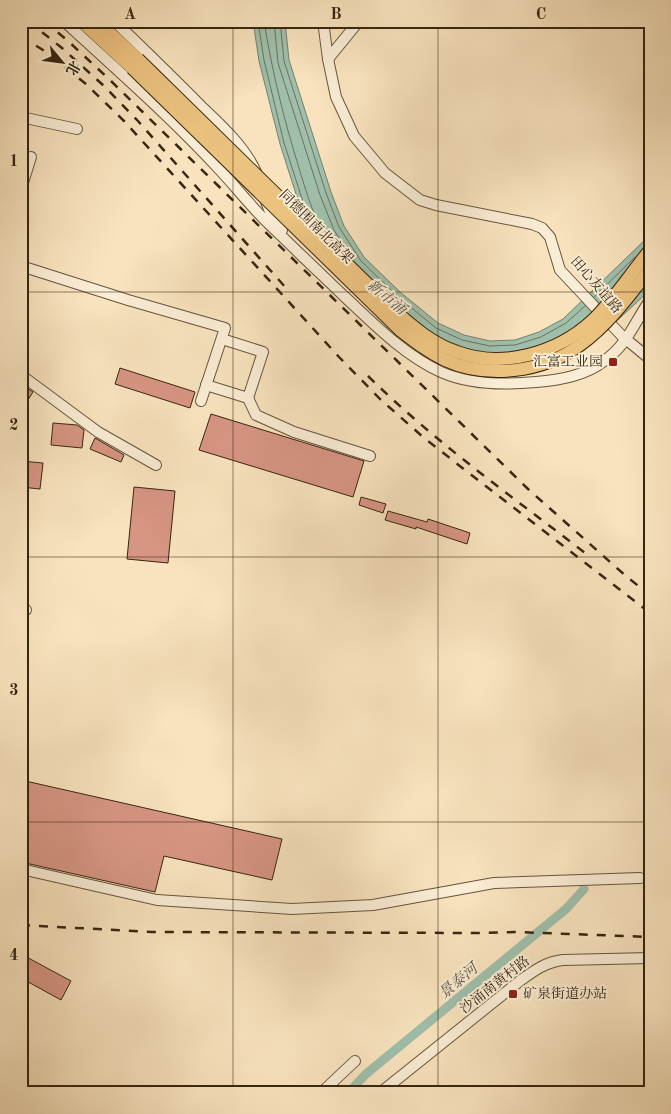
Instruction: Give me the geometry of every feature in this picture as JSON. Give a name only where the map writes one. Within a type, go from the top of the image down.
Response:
[{"type":"main road","name":"同德围南北高架","points":[[81,21],[135,64],[394,310],[426,336],[458,353],[482,358],[530,355],[565,340],[576,334],[593,320],[650,250]]},
{"type":"main road","name":"同德围南北高架","points":[[97,21],[135,64],[400,330],[429,351],[452,363],[478,369],[499,371],[541,364],[562,356],[580,346],[604,324],[650,269]]},
{"type":"street","points":[[64,21],[145,96],[218,168],[264,219],[392,340],[411,355],[442,372],[465,379],[496,383],[523,383],[567,378],[604,362],[624,338],[650,300]]},
{"type":"street","points":[[114,21],[192,97],[247,155],[258,175],[272,217],[302,255]]},
{"type":"street","points":[[323,21],[328,60]]},
{"type":"street","points":[[328,60],[359,21]]},
{"type":"street","name":"田心友谊路","points":[[328,60],[336,97],[354,136],[385,173],[420,200],[532,224],[542,228],[550,237],[560,270],[624,338],[650,359]]},
{"type":"street","points":[[21,117],[77,129]]},
{"type":"street","points":[[218,168],[226,171],[240,171],[248,164],[247,155]]},
{"type":"street","points":[[21,189],[24,172],[31,157]]},
{"type":"street","points":[[21,266],[225,328],[200,401]]},
{"type":"street","points":[[222,339],[263,352],[248,398],[256,415],[294,432],[370,456]]},
{"type":"street","points":[[21,375],[98,432],[156,465]]},
{"type":"street","points":[[206,386],[248,398]]},
{"type":"street","points":[[21,869],[157,900],[292,909],[372,905],[494,883],[640,878]]},
{"type":"street","name":"沙涌南黄村路","points":[[380,1093],[521,980],[544,964],[563,960],[650,958]]},
{"type":"street","points":[[321,1093],[355,1061]]},
{"type":"water","points":[[253,21],[285,21],[289,60],[331,192],[344,226],[364,257],[400,292],[438,323],[464,335],[490,341],[515,340],[539,332],[563,319],[650,235],[650,290],[592,344],[572,357],[459,369],[303,216],[280,144],[259,61]]},
{"type":"building","points":[[120,368],[195,392],[190,408],[115,384]]},
{"type":"building","points":[[21,384],[33,392],[21,411]]},
{"type":"building","points":[[211,414],[364,461],[353,497],[199,450]]},
{"type":"building","points":[[53,423],[77,425],[84,430],[82,448],[51,445]]},
{"type":"building","points":[[95,438],[124,455],[121,462],[90,449]]},
{"type":"building","points":[[21,461],[43,463],[40,489],[21,487]]},
{"type":"building","points":[[134,487],[175,491],[168,563],[127,559]]},
{"type":"building","points":[[361,497],[386,504],[383,513],[359,505]]},
{"type":"building","points":[[388,511],[427,522],[428,519],[470,533],[467,544],[416,527],[416,529],[385,520]]},
{"type":"building","points":[[21,780],[282,839],[272,880],[164,856],[155,892],[21,862]]},
{"type":"building","points":[[21,954],[71,981],[61,1000],[21,978]]},
{"type":"waterway","name":"景泰河","points":[[348,1093],[366,1074],[566,909],[584,889]]},
{"type":"railway","points":[[28,21],[62,48],[104,86],[138,121],[286,288]]},
{"type":"railway","points":[[44,21],[110,80],[528,489],[650,595]]},
{"type":"railway","points":[[21,36],[46,52],[86,84],[124,121],[339,357],[380,399],[423,437],[650,613]]},
{"type":"railway","points":[[368,376],[448,447],[589,556]]},
{"type":"railway","points":[[21,925],[152,932],[515,932],[650,937]]},
{"type":"place","name":"汇富工业园","points":[[613,362]]},
{"type":"place","name":"矿泉街道办站","points":[[513,994]]},
{"type":"water label","name":"新市涌","points":[[386,298]]}]
